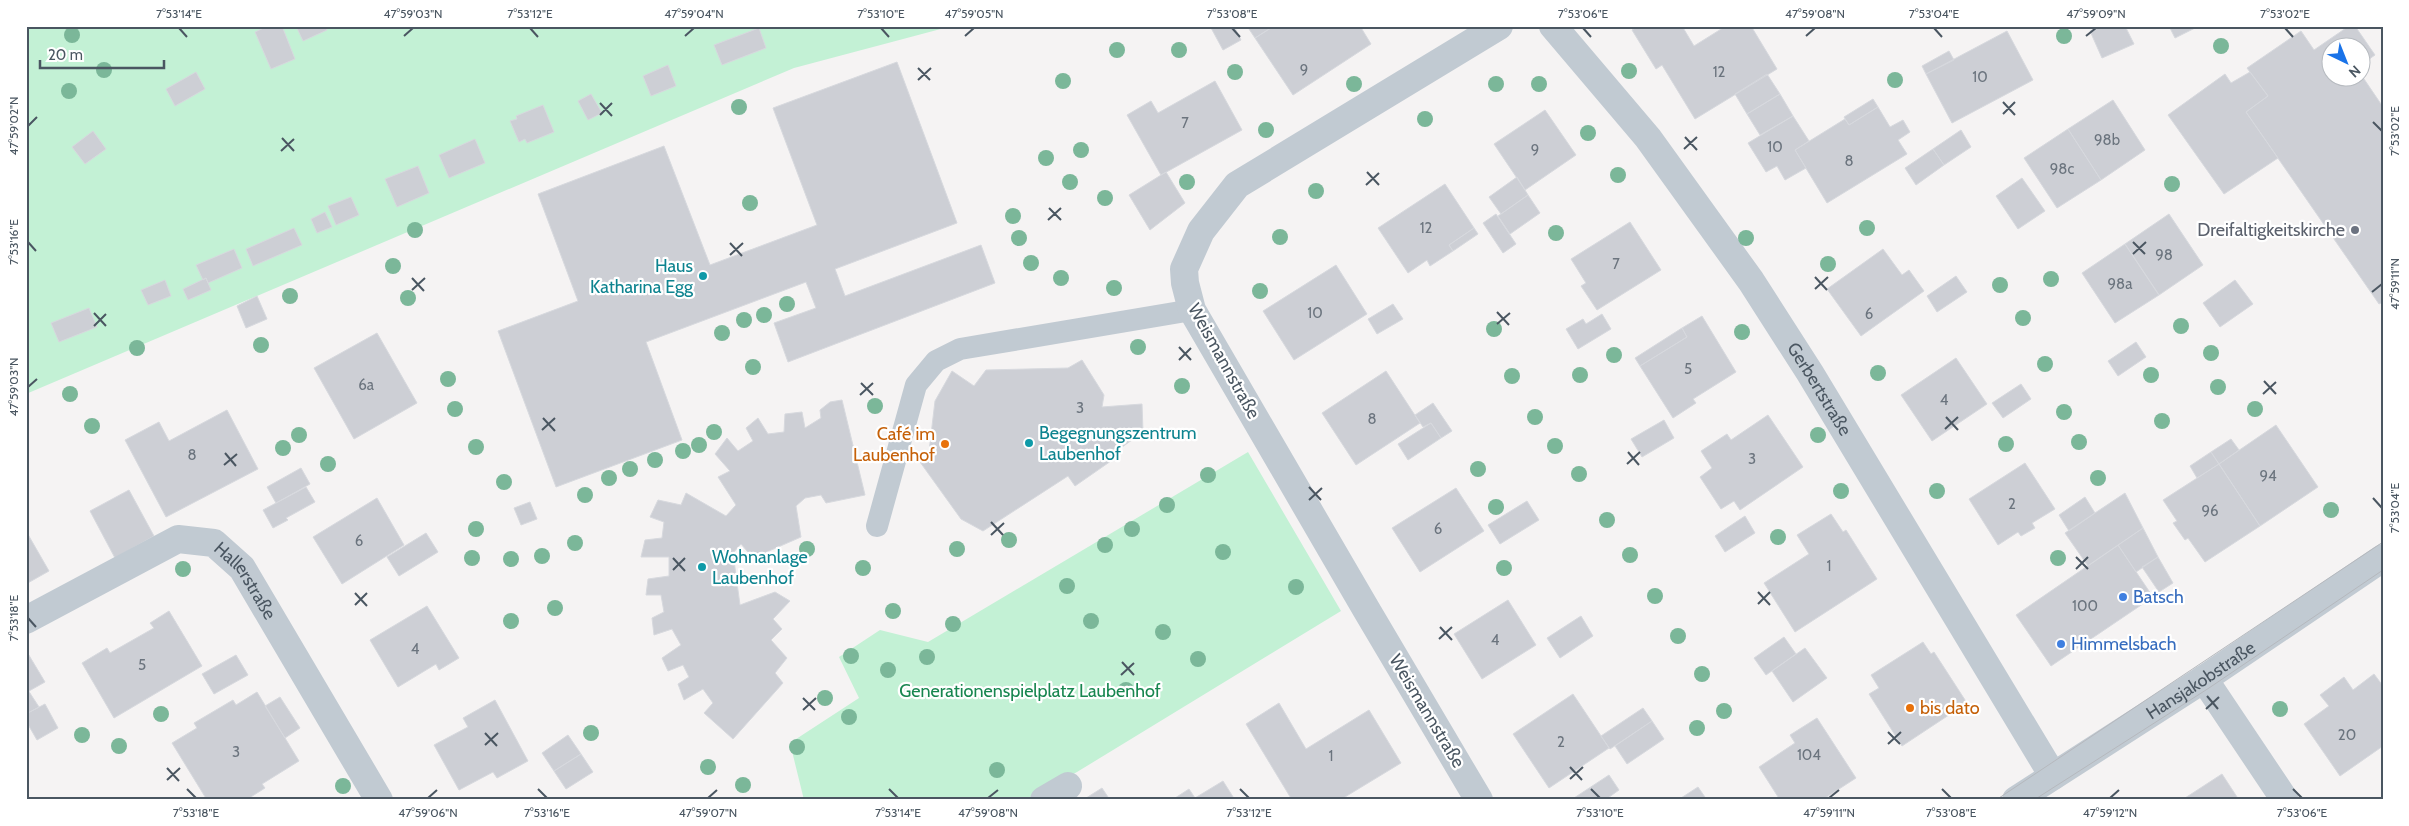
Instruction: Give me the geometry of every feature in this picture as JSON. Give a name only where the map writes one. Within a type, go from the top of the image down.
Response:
[{"type":"street","name":"Weismannstraße","points":[[1479,800],[1192,310],[1185,282],[1184,269],[1201,231],[1237,185],[1499,26]]},
{"type":"street","name":"Gerbertstraße","points":[[1553,26],[1648,138],[1751,281],[1810,373],[2053,776]]},
{"type":"street","name":"Hallerstraße","points":[[26,620],[178,538],[214,543],[242,568],[379,800]]},
{"type":"street","name":"Hansjakobstraße","points":[[2016,800],[2204,679],[2383,558]]},
{"type":"street","points":[[2204,679],[2285,800]]},
{"type":"street","points":[[1044,800],[1068,786]]},
{"type":"lane","points":[[877,526],[916,385],[936,361],[960,349],[1192,310]]},
{"type":"green space","points":[[26,26],[952,26],[794,68],[26,394]]},
{"type":"green space","name":"Generationenspielplatz Laubenhof","points":[[1248,452],[1341,611],[1077,772],[1024,800],[804,800],[790,743],[859,698],[839,657],[880,630],[928,642]]},
{"type":"building","points":[[268,26],[282,26],[295,59],[271,69],[255,32]]},
{"type":"building","points":[[296,26],[325,26],[327,30],[303,41]]},
{"type":"building","points":[[1210,26],[1234,26],[1241,40],[1223,50]]},
{"type":"building","points":[[1253,26],[1274,26],[1255,38],[1249,29]]},
{"type":"building","points":[[1274,26],[1360,26],[1371,44],[1293,95],[1255,38]]},
{"type":"building","points":[[1638,26],[1682,26],[1694,46],[1726,26],[1751,26],[1777,69],[1695,119],[1662,65],[1656,69],[1632,30]]},
{"type":"building","points":[[2101,26],[2125,26],[2134,44],[2102,58],[2090,31]]},
{"type":"building","points":[[2169,26],[2199,26],[2175,38]]},
{"type":"building","name":"Dreifaltigkeitskirche","points":[[2349,26],[2355,26],[2363,38],[2332,38]]},
{"type":"building","points":[[759,28],[766,48],[722,65],[714,45]]},
{"type":"building","points":[[2007,31],[2033,80],[1952,123],[1926,74]]},
{"type":"building","name":"Dreifaltigkeitskirche","points":[[2301,31],[2314,50],[2322,45],[2322,88],[2370,88],[2383,107],[2383,302],[2379,304],[2246,112],[2268,96],[2247,68]]},
{"type":"building","points":[[1949,51],[1954,60],[1926,74],[1922,66]]},
{"type":"building","name":"Haus Katharina Egg","points":[[897,62],[957,223],[835,269],[845,296],[981,245],[995,283],[788,362],[774,323],[816,308],[806,282],[646,342],[682,440],[556,487],[498,331],[578,301],[538,194],[664,146],[710,265],[817,225],[773,108]]},
{"type":"building","points":[[668,65],[676,86],[651,96],[643,76]]},
{"type":"building","points":[[196,72],[205,89],[175,106],[166,89]]},
{"type":"building","points":[[2250,72],[2268,96],[2246,112],[2278,158],[2224,194],[2168,115],[2225,74],[2231,83]]},
{"type":"building","points":[[1767,74],[1780,94],[1747,114],[1735,94]]},
{"type":"building","points":[[1215,81],[1242,130],[1161,175],[1127,115],[1151,101],[1158,113]]},
{"type":"building","points":[[591,94],[602,113],[588,120],[578,101]]},
{"type":"building","points":[[1780,94],[1793,116],[1760,135],[1747,114]]},
{"type":"building","points":[[1873,99],[1878,107],[1849,125],[1844,117]]},
{"type":"building","points":[[2113,100],[2145,150],[2101,180],[2068,129]]},
{"type":"building","points":[[543,105],[554,132],[527,143],[525,139],[519,142],[510,121],[517,119],[516,116]]},
{"type":"building","points":[[1878,107],[1890,127],[1903,120],[1910,132],[1898,140],[1907,154],[1827,203],[1795,150],[1845,119],[1849,125]]},
{"type":"building","points":[[1545,110],[1576,155],[1525,190],[1494,144]]},
{"type":"building","points":[[1793,116],[1809,141],[1795,150],[1806,168],[1785,180],[1777,166],[1766,172],[1748,143]]},
{"type":"building","points":[[2068,129],[2101,180],[2057,208],[2024,158]]},
{"type":"building","points":[[1961,130],[1971,147],[1944,165],[1933,149]]},
{"type":"building","points":[[93,131],[106,149],[85,164],[72,147]]},
{"type":"building","points":[[475,139],[485,163],[449,178],[439,155]]},
{"type":"building","points":[[1933,149],[1944,165],[1916,185],[1905,168]]},
{"type":"building","points":[[418,166],[429,193],[397,207],[385,179]]},
{"type":"building","points":[[1166,172],[1185,203],[1150,230],[1129,195]]},
{"type":"building","points":[[1517,177],[1528,195],[1501,214],[1489,197]]},
{"type":"building","points":[[2022,178],[2045,211],[2018,229],[1996,196]]},
{"type":"building","points":[[1445,184],[1474,228],[1449,245],[1453,251],[1430,266],[1427,260],[1408,273],[1378,228]]},
{"type":"building","points":[[1528,195],[1540,213],[1510,234],[1498,216]]},
{"type":"building","points":[[351,197],[359,215],[336,225],[328,206]]},
{"type":"building","points":[[325,212],[332,227],[317,233],[311,219]]},
{"type":"building","points":[[1496,214],[1516,244],[1503,253],[1483,223]]},
{"type":"building","points":[[2169,214],[2203,265],[2159,295],[2125,244]]},
{"type":"building","points":[[1630,222],[1661,270],[1597,310],[1581,286],[1586,283],[1571,259]]},
{"type":"building","points":[[294,228],[302,245],[253,266],[246,249]]},
{"type":"building","points":[[1474,228],[1478,234],[1453,251],[1449,245]]},
{"type":"building","points":[[2125,244],[2159,295],[2115,323],[2082,273]]},
{"type":"building","points":[[234,249],[242,268],[208,283],[206,278],[203,280],[196,265]]},
{"type":"building","points":[[1883,249],[1902,275],[1909,270],[1924,291],[1861,336],[1827,289]]},
{"type":"building","points":[[1336,265],[1367,314],[1294,360],[1263,311]]},
{"type":"building","points":[[1956,276],[1967,292],[1937,312],[1927,296]]},
{"type":"building","points":[[206,278],[211,290],[188,300],[183,289]]},
{"type":"building","points":[[165,280],[171,296],[148,305],[141,290]]},
{"type":"building","points":[[2235,280],[2253,304],[2220,327],[2203,303]]},
{"type":"building","points":[[257,296],[267,319],[246,328],[237,306]]},
{"type":"building","points":[[1393,304],[1403,319],[1377,334],[1368,319]]},
{"type":"building","points":[[89,308],[97,327],[59,342],[51,323]]},
{"type":"building","points":[[1602,314],[1611,329],[1578,349],[1566,329],[1583,319],[1586,324]]},
{"type":"building","points":[[1702,316],[1736,372],[1693,399],[1696,403],[1673,418],[1640,366],[1687,337],[1682,328]]},
{"type":"building","points":[[1682,328],[1687,337],[1640,366],[1635,358]]},
{"type":"building","points":[[377,333],[417,403],[354,439],[314,368]]},
{"type":"building","points":[[2136,342],[2146,357],[2118,376],[2108,361]]},
{"type":"building","points":[[1956,358],[1987,404],[1932,441],[1901,395]]},
{"type":"building","name":"Begegnungszentrum Laubenhof","points":[[1082,360],[1104,395],[1102,407],[1142,404],[1143,432],[1118,450],[1121,454],[1075,486],[1068,476],[983,531],[961,519],[920,462],[928,460],[935,401],[952,371],[974,386],[986,370],[1068,368]]},
{"type":"building","points":[[1386,371],[1420,423],[1356,465],[1322,413]]},
{"type":"building","points":[[2021,384],[2031,399],[2003,418],[1992,403]]},
{"type":"building","name":"Wohnanlage Laubenhof","points":[[842,400],[865,495],[826,503],[821,495],[805,498],[796,506],[801,537],[753,558],[741,544],[733,553],[740,605],[775,592],[790,601],[773,619],[782,629],[771,640],[787,658],[775,673],[783,683],[733,739],[704,713],[713,703],[703,689],[684,700],[678,684],[689,677],[683,665],[668,671],[662,658],[681,645],[672,629],[654,635],[652,618],[664,612],[661,595],[646,595],[648,579],[669,576],[669,557],[641,557],[645,540],[662,538],[664,522],[650,517],[658,500],[681,505],[686,493],[726,516],[736,505],[718,477],[730,471],[715,454],[727,438],[738,451],[753,441],[746,428],[758,418],[768,434],[784,432],[785,414],[802,412],[805,428],[821,418],[820,410],[830,402]]},
{"type":"building","points":[[1433,403],[1452,431],[1441,438],[1431,423],[1423,427],[1415,415]]},
{"type":"building","points":[[227,410],[258,469],[166,517],[125,440],[159,422],[169,441]]},
{"type":"building","points":[[1768,415],[1803,467],[1740,510],[1734,501],[1721,509],[1700,477],[1712,468],[1701,451],[1727,434],[1731,440]]},
{"type":"building","points":[[1664,420],[1674,438],[1642,457],[1631,439]]},
{"type":"building","points":[[1431,423],[1441,438],[1408,460],[1398,444]]},
{"type":"building","points":[[2276,425],[2318,487],[2260,526],[2219,464]]},
{"type":"building","points":[[2231,439],[2239,450],[2219,464],[2211,452]]},
{"type":"building","points":[[2211,452],[2219,464],[2197,478],[2190,466]]},
{"type":"building","points":[[2025,463],[2055,509],[2032,523],[2035,528],[2021,536],[2018,532],[1998,545],[1969,499]]},
{"type":"building","points":[[2219,464],[2260,526],[2205,562],[2188,538],[2185,540],[2173,523],[2177,521],[2163,500]]},
{"type":"building","points":[[301,468],[310,484],[276,503],[267,487]]},
{"type":"building","points":[[306,487],[315,502],[286,518],[288,520],[273,528],[263,510]]},
{"type":"building","points":[[1456,488],[1484,531],[1420,572],[1392,528]]},
{"type":"building","points":[[129,490],[154,536],[115,558],[90,511]]},
{"type":"building","points":[[2125,493],[2143,528],[2088,566],[2065,533]]},
{"type":"building","points":[[2085,497],[2095,513],[2069,531],[2059,515]]},
{"type":"building","points":[[377,498],[404,545],[342,584],[313,537]]},
{"type":"building","points":[[1527,501],[1539,520],[1500,544],[1488,525]]},
{"type":"building","points":[[530,502],[537,519],[521,525],[514,508]]},
{"type":"building","points":[[1831,514],[1843,532],[1846,530],[1877,579],[1795,632],[1764,583],[1809,554],[1797,535]]},
{"type":"building","points":[[1745,516],[1755,533],[1725,552],[1715,536]]},
{"type":"building","points":[[2143,528],[2158,557],[2136,572],[2118,545]]},
{"type":"building","points":[[26,531],[49,571],[26,584]]},
{"type":"building","points":[[426,533],[438,552],[399,576],[387,557]]},
{"type":"building","points":[[2118,545],[2153,597],[2051,666],[2016,615]]},
{"type":"building","points":[[2158,557],[2173,583],[2159,592],[2142,567]]},
{"type":"building","points":[[1508,600],[1536,645],[1482,679],[1454,634]]},
{"type":"building","points":[[427,606],[459,658],[439,670],[436,664],[398,687],[370,640]]},
{"type":"building","points":[[169,611],[202,666],[114,718],[82,663],[107,648],[110,653],[154,628],[150,623]]},
{"type":"building","points":[[1581,616],[1593,636],[1560,658],[1547,638]]},
{"type":"building","points":[[1784,637],[1796,654],[1766,675],[1754,658]]},
{"type":"building","points":[[1923,642],[1931,654],[1934,652],[1967,703],[1902,746],[1869,694],[1879,688],[1871,675]]},
{"type":"building","points":[[1805,648],[1827,678],[1793,702],[1772,671]]},
{"type":"building","points":[[27,652],[45,682],[29,691],[26,687]]},
{"type":"building","points":[[236,655],[248,675],[214,694],[202,674]]},
{"type":"building","points":[[2374,674],[2383,686],[2383,746],[2340,776],[2304,724],[2329,706],[2320,695],[2344,677],[2353,690]]},
{"type":"building","points":[[26,687],[39,707],[26,714]]},
{"type":"building","points":[[257,692],[299,761],[262,784],[265,788],[246,800],[207,800],[172,743],[197,728],[194,723],[233,700],[236,705]]},
{"type":"building","points":[[1573,694],[1609,748],[1549,788],[1513,734]]},
{"type":"building","points":[[280,697],[300,728],[285,738],[265,706]]},
{"type":"building","points":[[495,700],[528,761],[497,778],[493,772],[459,790],[434,745],[468,727],[463,718]]},
{"type":"building","points":[[1279,703],[1306,749],[1369,710],[1401,763],[1340,800],[1292,800],[1246,724]]},
{"type":"building","points":[[45,704],[58,728],[37,740],[26,721],[26,714]]},
{"type":"building","points":[[1643,708],[1652,721],[1610,749],[1601,736]]},
{"type":"building","points":[[1817,718],[1856,778],[1822,800],[1780,800],[1759,767],[1795,743],[1790,735]]},
{"type":"building","points":[[1652,721],[1664,739],[1627,764],[1615,746]]},
{"type":"building","points":[[568,735],[581,754],[554,771],[542,753]]},
{"type":"building","points":[[581,754],[593,772],[566,789],[554,771]]},
{"type":"building","points":[[2222,774],[2239,800],[2182,800]]},
{"type":"building","points":[[1609,775],[1619,790],[1605,800],[1571,800]]},
{"type":"building","points":[[1223,781],[1235,800],[1172,800],[1189,789],[1195,798]]},
{"type":"building","points":[[1698,787],[1707,800],[1678,800]]},
{"type":"building","points":[[1102,788],[1110,800],[1083,800]]},
{"type":"tram line","points":[[1996,800],[2383,542]]},
{"type":"tram line","points":[[2034,800],[2209,688],[2383,570]]},
{"type":"place","name":"Dreifaltigkeitskirche","points":[[2355,230]]},
{"type":"place","name":"Haus Katharina Egg","points":[[703,276]]},
{"type":"place","name":"Begegnungszentrum Laubenhof","points":[[1029,443]]},
{"type":"place","name":"Café im Laubenhof","points":[[945,444]]},
{"type":"place","name":"Wohnanlage Laubenhof","points":[[702,567]]},
{"type":"place","name":"Batsch","points":[[2123,597]]},
{"type":"place","name":"Himmelsbach","points":[[2061,644]]},
{"type":"place","name":"bis dato","points":[[1910,708]]}]
